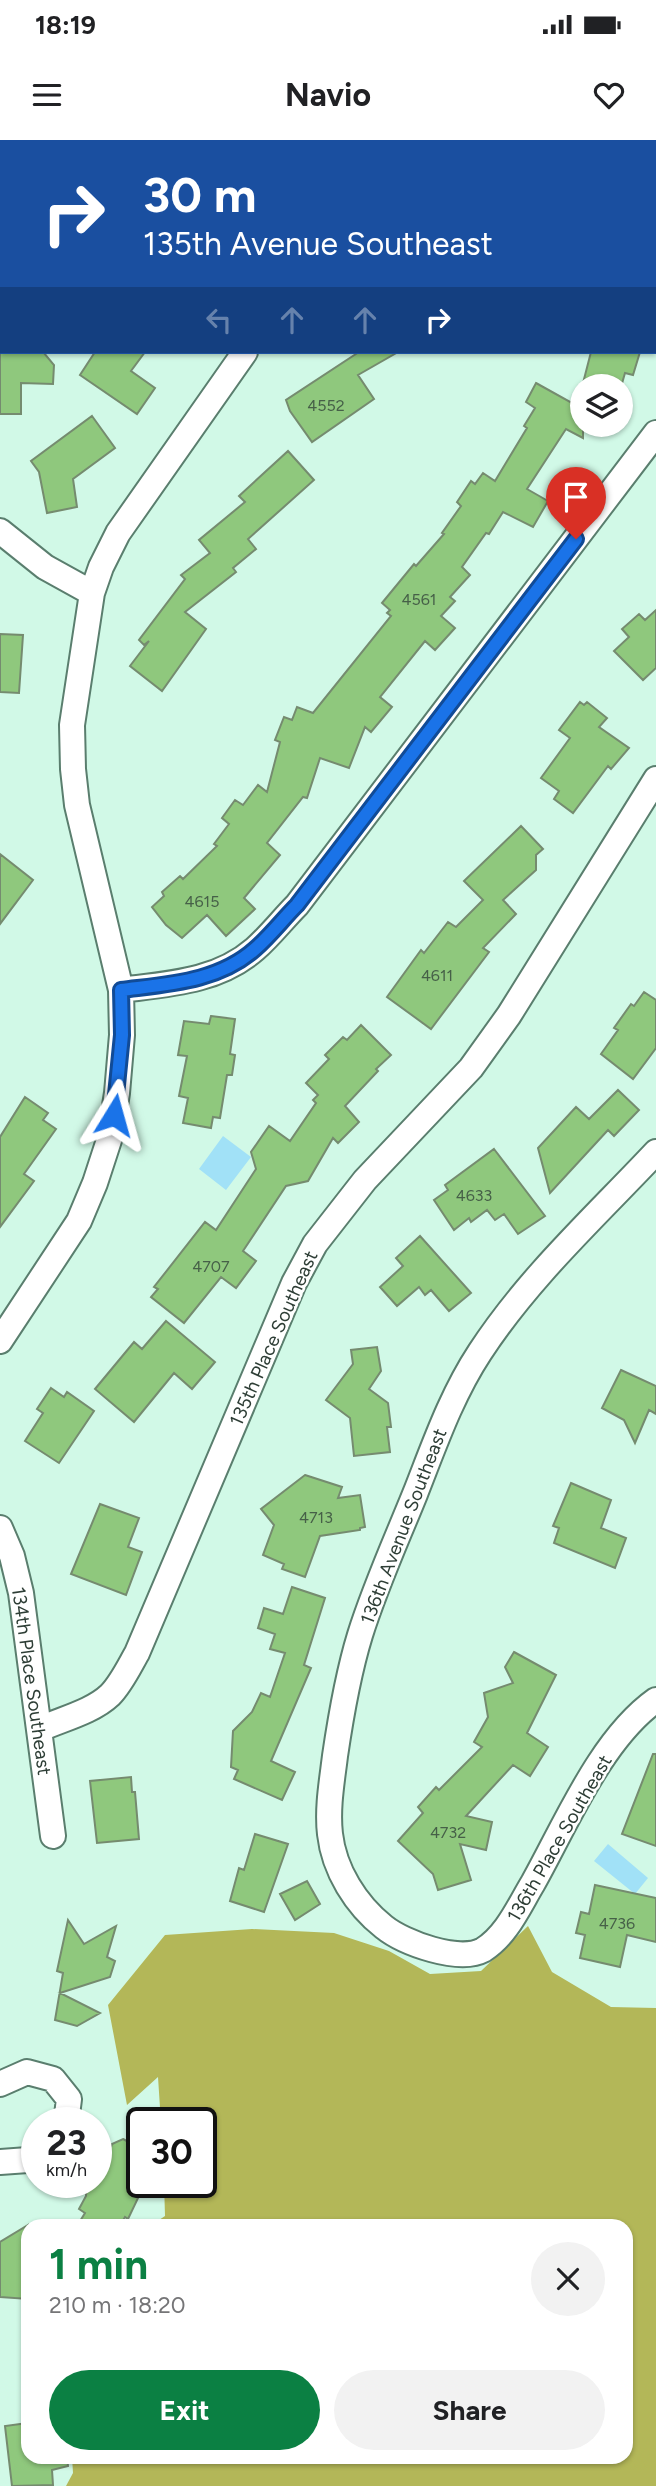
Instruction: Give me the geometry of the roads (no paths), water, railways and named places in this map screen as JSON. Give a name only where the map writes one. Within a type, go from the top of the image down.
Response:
[{"type":"street","points":[[0,1341],[79,1221],[110,1137],[117,1093],[122,1035],[121,990],[77,806],[73,769],[72,725],[92,593],[101,567],[118,534],[244,354]]},
{"type":"street","points":[[121,990],[195,981],[224,970],[254,950],[297,905],[656,433]]},
{"type":"street","points":[[0,531],[45,567],[92,593]]},
{"type":"street","name":"135th Place Southeast","points":[[40,1729],[110,1695],[124,1676],[137,1653],[294,1283],[315,1244],[365,1180],[471,1068],[509,1015],[656,779]]},
{"type":"street","name":"136th Avenue Southeast","points":[[409,1940],[386,1929],[352,1893],[339,1870],[330,1834],[330,1796],[341,1709],[360,1634],[452,1401],[478,1355],[515,1301],[545,1266],[656,1152]]},
{"type":"street","name":"134th Place Southeast","points":[[0,1528],[12,1556],[21,1593],[53,1836]]},
{"type":"street","name":"136th Place Southeast","points":[[409,1940],[437,1951],[463,1955],[481,1951],[506,1930],[589,1782],[615,1742],[638,1713],[656,1700]]},
{"type":"street","points":[[0,2084],[27,2072],[53,2079],[69,2099],[68,2107]]},
{"type":"street","points":[[0,2162],[21,2160]]},
{"type":"water","points":[[223,1136],[251,1157],[226,1190],[199,1169]]},
{"type":"water","points":[[608,1844],[648,1878],[635,1894],[594,1861]]}]
